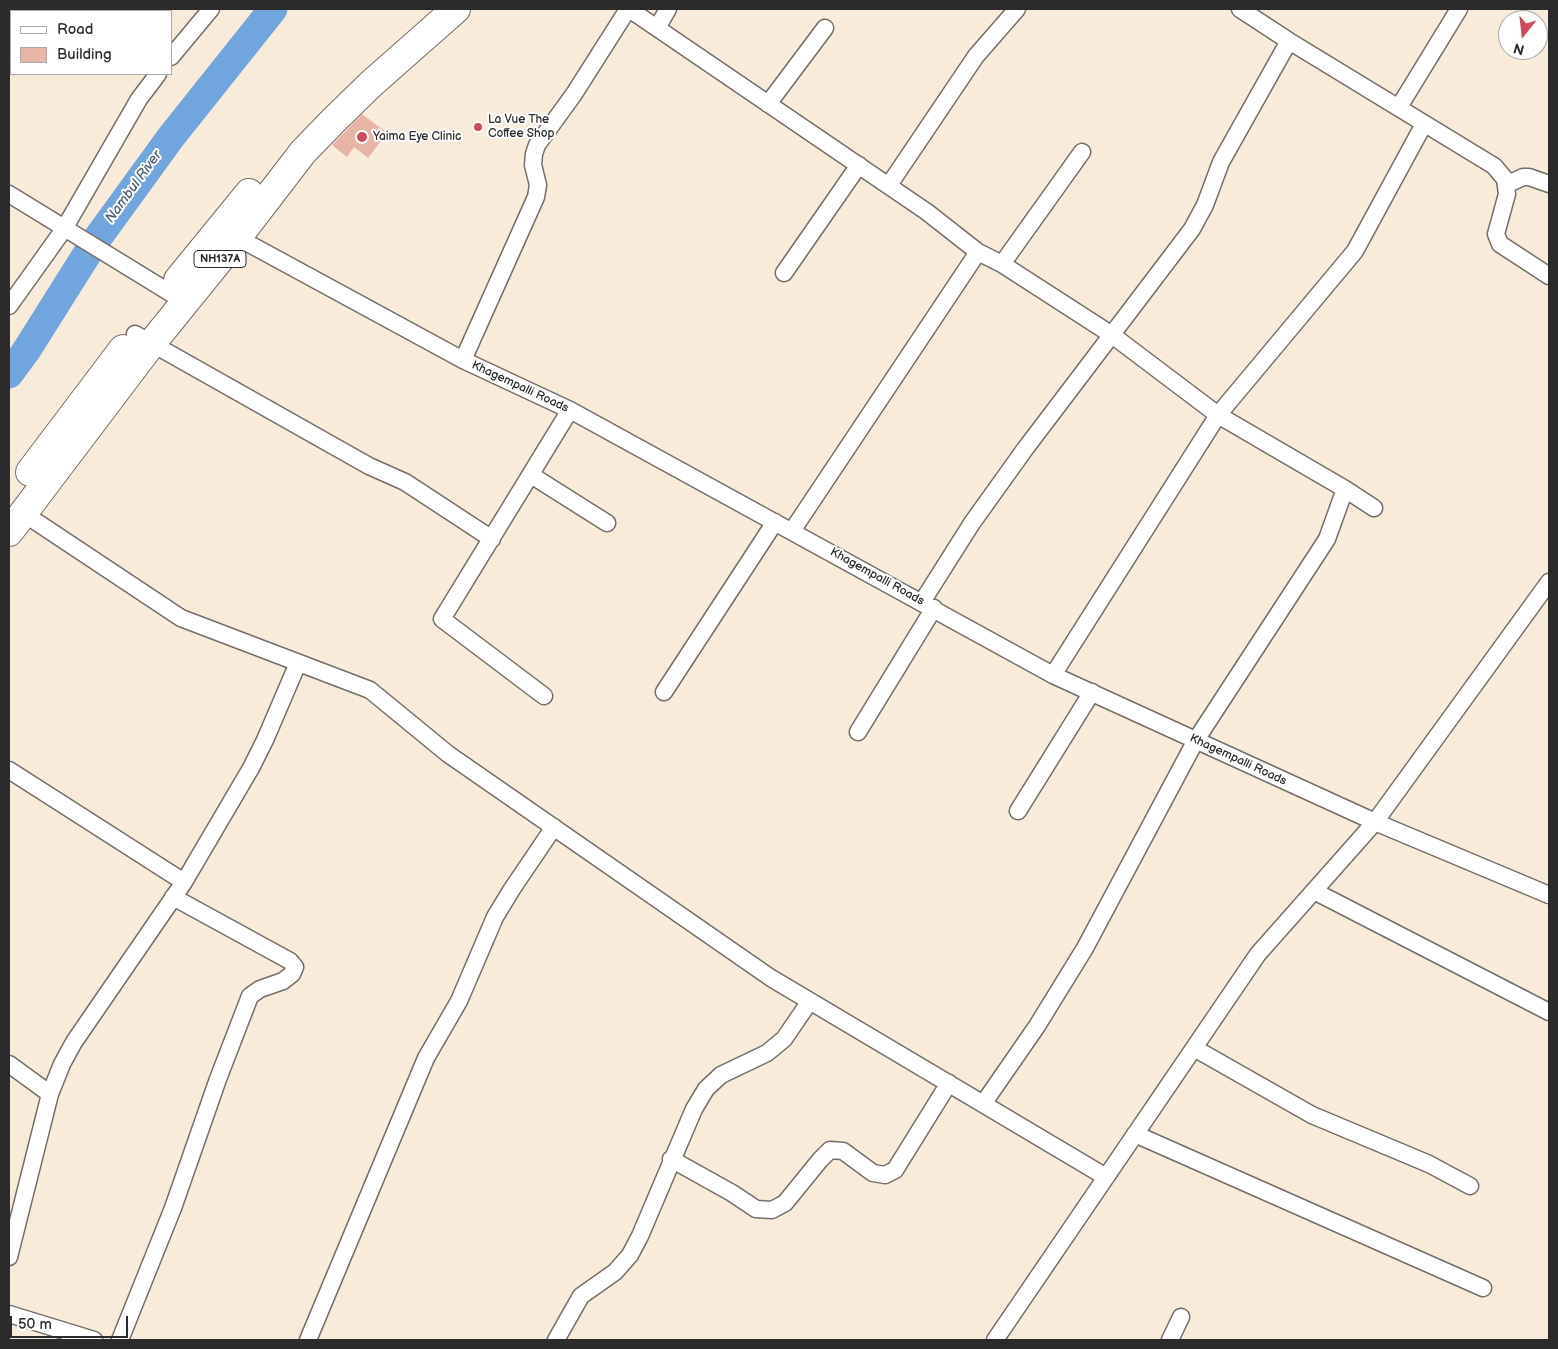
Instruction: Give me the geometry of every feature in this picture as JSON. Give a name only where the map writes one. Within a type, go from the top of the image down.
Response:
[{"type":"highway","name":"NH137A","points":[[13,516],[76,410],[144,338],[177,297],[228,233],[300,130],[337,90],[430,9]]},
{"type":"highway","name":"NH137A","points":[[228,233],[334,120],[456,9]]},
{"type":"street","points":[[172,56],[212,9]]},
{"type":"street","points":[[463,360],[536,197],[538,185],[533,165],[537,145],[574,94],[628,9],[927,212],[978,252],[1002,264],[1112,335],[1218,415],[1346,489],[1374,508]]},
{"type":"street","points":[[657,28],[668,9]]},
{"type":"street","points":[[889,186],[976,56],[1016,9]]},
{"type":"street","points":[[1240,9],[1494,166],[1505,179],[1507,194],[1496,234],[1500,244],[1549,276]]},
{"type":"street","points":[[1399,107],[1459,9]]},
{"type":"street","points":[[768,104],[825,28]]},
{"type":"street","points":[[858,732],[972,522],[1199,218],[1221,162],[1289,41]]},
{"type":"street","points":[[9,306],[64,229],[139,99],[157,75]]},
{"type":"street","points":[[1053,675],[1218,415],[1355,251],[1424,124]]},
{"type":"street","points":[[1002,264],[1082,152]]},
{"type":"street","points":[[784,273],[859,165]]},
{"type":"street","points":[[1506,185],[1523,177],[1529,177],[1549,184]]},
{"type":"street","points":[[9,194],[177,297]]},
{"type":"street","name":"Khagempalli Roads","points":[[228,233],[463,360],[570,410],[1053,675],[1375,822],[1549,895]]},
{"type":"street","points":[[792,531],[978,252]]},
{"type":"street","points":[[144,338],[370,466],[405,482],[492,538]]},
{"type":"street","points":[[544,696],[442,619],[570,410]]},
{"type":"street","points":[[531,475],[607,523]]},
{"type":"street","points":[[983,1104],[1038,1026],[1085,948],[1198,741],[1327,539],[1346,489]]},
{"type":"street","points":[[13,516],[180,618],[370,690],[448,754],[772,978],[1106,1177]]},
{"type":"street","points":[[664,692],[775,522]]},
{"type":"street","points":[[995,1340],[1258,954],[1375,822],[1549,582]]},
{"type":"street","points":[[9,1257],[50,1094],[62,1064],[74,1042],[184,882],[265,740],[298,663]]},
{"type":"street","points":[[1018,811],[1092,692]]},
{"type":"street","points":[[9,770],[184,882]]},
{"type":"street","points":[[308,1340],[426,1058],[459,1001],[495,917],[554,827]]},
{"type":"street","points":[[1314,891],[1549,1012]]},
{"type":"street","points":[[120,1340],[173,1208],[218,1078],[250,996],[260,989],[283,981],[292,974],[295,967],[290,961],[174,897]]},
{"type":"street","points":[[556,1340],[581,1296],[615,1272],[630,1255],[640,1236],[694,1109],[706,1089],[721,1075],[767,1053],[784,1039],[810,1001]]},
{"type":"street","points":[[1194,1048],[1312,1115],[1428,1164],[1470,1186]]},
{"type":"street","points":[[9,1064],[50,1094]]},
{"type":"street","points":[[671,1160],[732,1193],[756,1209],[772,1210],[786,1203],[830,1150],[843,1151],[873,1173],[885,1175],[895,1170],[949,1084]]},
{"type":"street","points":[[1135,1134],[1483,1288]]},
{"type":"street","points":[[9,1314],[94,1340]]},
{"type":"street","points":[[1170,1340],[1181,1316]]},
{"type":"building","points":[[362,114],[387,133],[368,158],[354,147],[347,157],[332,145]]},
{"type":"waterway","name":"Nambul River","points":[[9,374],[26,351],[94,243],[171,137],[273,9]]},
{"type":"place","name":"La Vue The Coffee Shop","points":[[478,127]]},
{"type":"place","name":"Yaima Eye Clinic","points":[[362,137]]}]
